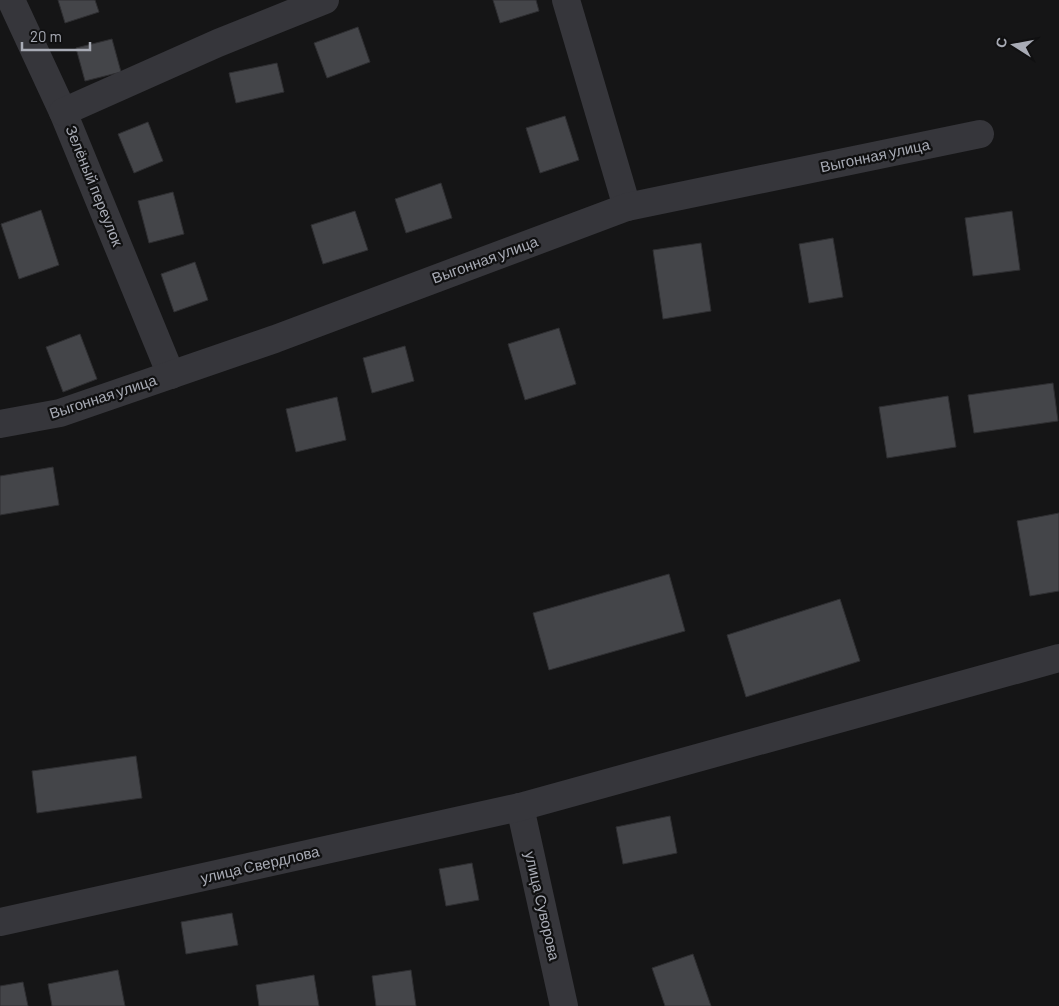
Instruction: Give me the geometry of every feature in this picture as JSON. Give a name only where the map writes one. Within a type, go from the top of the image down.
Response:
[{"type":"street","name":"Зелёный переулок","points":[[11,0],[63,112],[171,375]]},
{"type":"street","points":[[63,112],[218,43],[325,0]]},
{"type":"street","points":[[566,0],[627,207]]},
{"type":"street","name":"Выгонная улица","points":[[0,424],[60,413],[276,339],[627,207],[980,134]]},
{"type":"street","name":"улица Свердлова","points":[[0,922],[520,807],[1059,658]]},
{"type":"street","name":"улица Суворова","points":[[520,807],[564,1006]]},
{"type":"building","points":[[58,0],[95,0],[99,12],[65,23]]},
{"type":"building","points":[[493,0],[536,0],[539,11],[500,23]]},
{"type":"building","points":[[358,27],[370,62],[327,78],[314,43]]},
{"type":"building","points":[[112,39],[121,72],[85,81],[76,48]]},
{"type":"building","points":[[277,63],[284,92],[236,103],[229,73]]},
{"type":"building","points":[[565,116],[579,160],[540,173],[526,128]]},
{"type":"building","points":[[148,122],[163,161],[134,173],[118,134]]},
{"type":"building","points":[[441,183],[452,218],[406,233],[395,199]]},
{"type":"building","points":[[173,192],[184,234],[149,243],[138,201]]},
{"type":"building","points":[[41,210],[59,265],[19,279],[1,224]]},
{"type":"building","points":[[355,211],[368,250],[323,264],[311,225]]},
{"type":"building","points":[[1012,211],[1020,270],[973,276],[965,218]]},
{"type":"building","points":[[833,238],[843,297],[809,303],[799,244]]},
{"type":"building","points":[[701,243],[711,311],[663,319],[653,250]]},
{"type":"building","points":[[195,262],[208,300],[174,312],[161,274]]},
{"type":"building","points":[[559,328],[576,384],[525,400],[508,344]]},
{"type":"building","points":[[80,334],[97,379],[63,392],[46,347]]},
{"type":"building","points":[[405,346],[414,381],[372,393],[363,358]]},
{"type":"building","points":[[1053,383],[1058,421],[974,433],[968,395]]},
{"type":"building","points":[[948,396],[956,447],[887,458],[879,407]]},
{"type":"building","points":[[337,397],[346,440],[296,452],[286,409]]},
{"type":"building","points":[[53,467],[59,505],[0,515],[0,476]]},
{"type":"building","points":[[1059,513],[1059,591],[1030,596],[1017,521]]},
{"type":"building","points":[[669,574],[685,631],[549,670],[533,613]]},
{"type":"building","points":[[840,599],[860,661],[746,697],[727,635]]},
{"type":"building","points":[[136,756],[142,798],[37,813],[32,771]]},
{"type":"building","points":[[670,816],[677,853],[623,864],[616,827]]},
{"type":"building","points":[[472,863],[479,900],[446,906],[439,869]]},
{"type":"building","points":[[232,913],[238,945],[186,954],[181,922]]},
{"type":"building","points":[[693,954],[711,1006],[665,1006],[652,968]]},
{"type":"building","points":[[118,970],[125,1006],[52,1006],[48,984]]},
{"type":"building","points":[[411,970],[416,1006],[376,1006],[372,976]]},
{"type":"building","points":[[314,975],[319,1006],[259,1006],[256,985]]},
{"type":"building","points":[[23,982],[28,1006],[0,1006],[0,986]]}]
